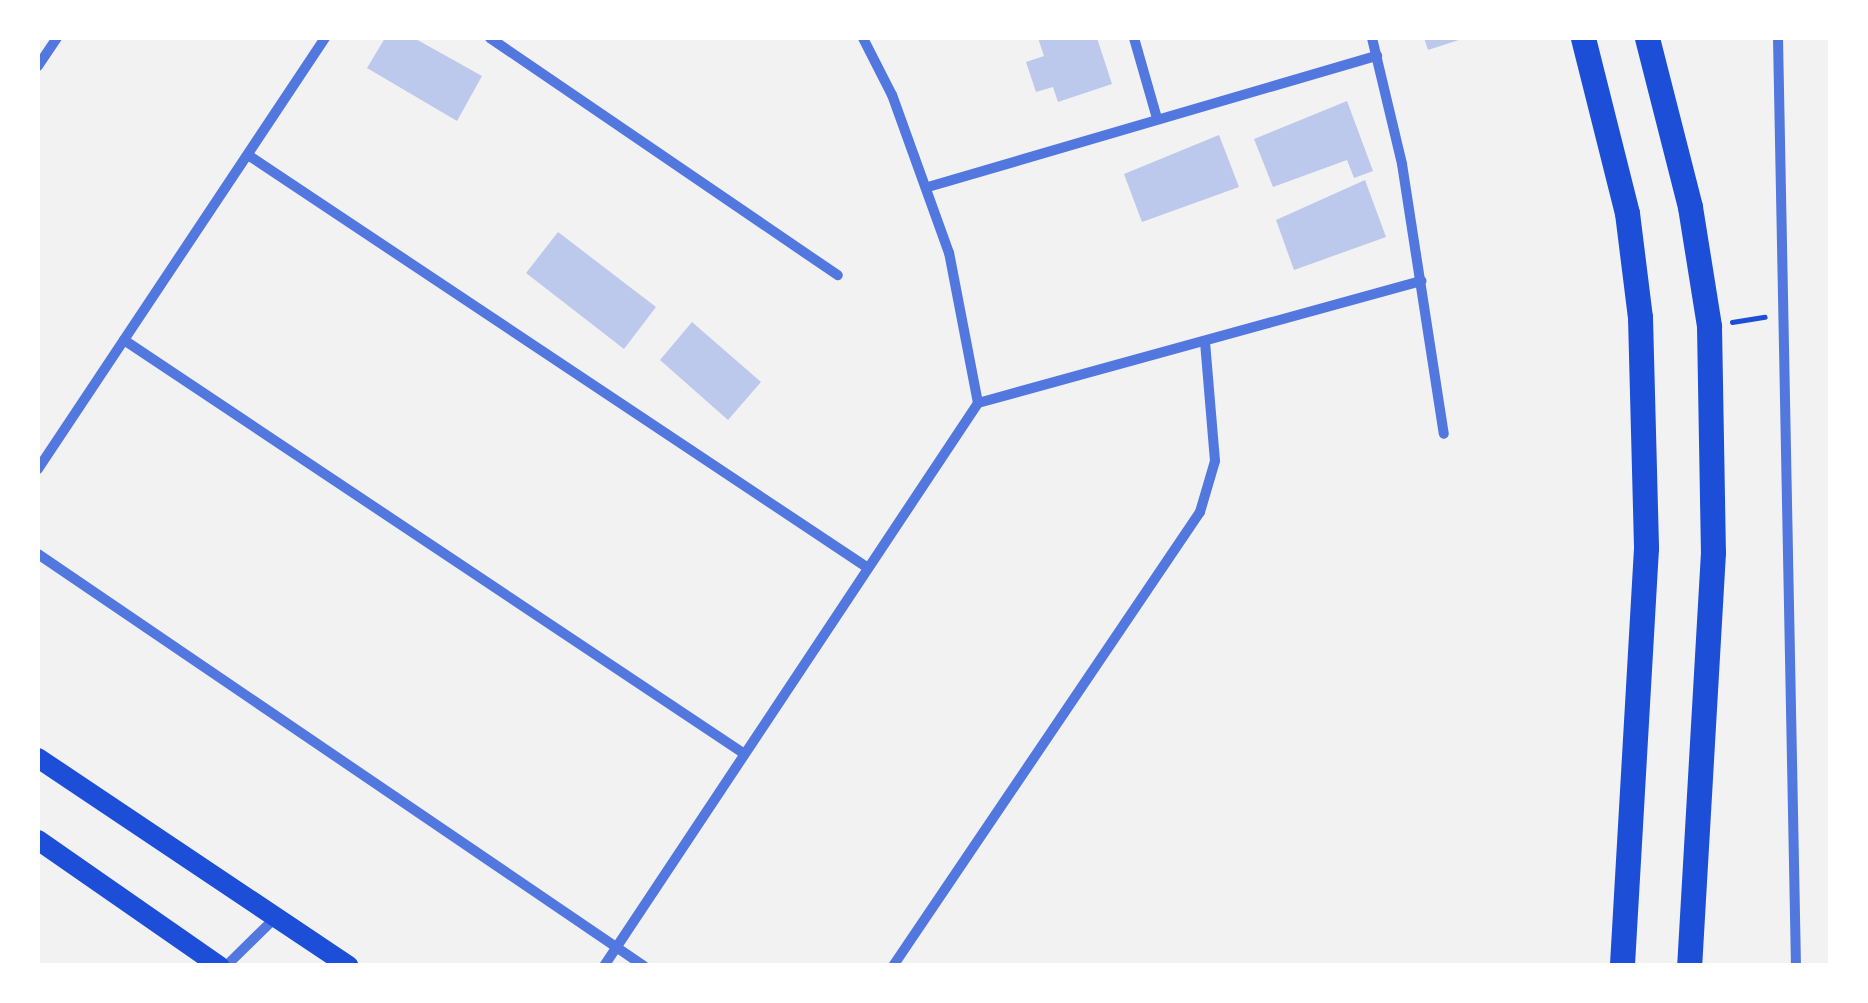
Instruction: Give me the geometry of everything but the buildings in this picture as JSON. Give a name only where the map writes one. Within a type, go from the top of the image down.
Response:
[{"type":"main road","points":[[1583,38],[1628,213],[1640,317],[1646,548],[1622,966]]},
{"type":"main road","points":[[1647,38],[1690,208],[1709,326],[1713,552],[1689,966]]},
{"type":"main road","points":[[38,758],[349,966]]},
{"type":"main road","points":[[38,840],[222,966]]},
{"type":"street","points":[[38,66],[57,38]]},
{"type":"street","points":[[38,468],[325,38]]},
{"type":"street","points":[[490,38],[838,275]]},
{"type":"street","points":[[863,38],[928,187],[949,252],[978,404]]},
{"type":"street","points":[[1134,38],[1157,118]]},
{"type":"street","points":[[1372,38],[1422,280],[1444,434]]},
{"type":"street","points":[[1778,38],[1796,966]]},
{"type":"street","points":[[928,187],[1377,56]]},
{"type":"street","points":[[248,156],[868,568]]},
{"type":"street","points":[[604,966],[978,404],[1422,280]]},
{"type":"street","points":[[124,340],[743,753]]},
{"type":"street","points":[[893,966],[1200,512],[1214,461],[1205,342]]},
{"type":"street","points":[[38,554],[644,966]]},
{"type":"street","points":[[222,966],[276,917]]},
{"type":"path","points":[[1709,326],[1786,314]]}]
